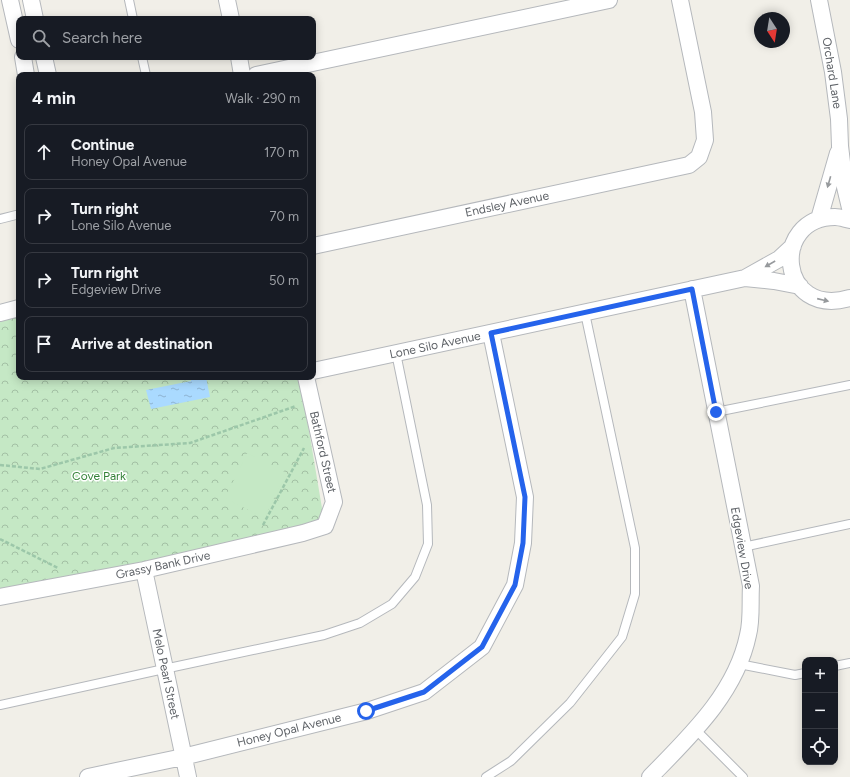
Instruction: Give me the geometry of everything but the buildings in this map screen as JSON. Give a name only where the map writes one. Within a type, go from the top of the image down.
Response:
[{"type":"street","points":[[10,0],[16,27]]},
{"type":"street","points":[[31,0],[34,16]]},
{"type":"street","points":[[227,0],[230,16]]},
{"type":"street","points":[[270,72],[609,0]]},
{"type":"street","name":"Endsley Avenue","points":[[316,245],[689,165],[699,156],[705,140],[703,112],[680,0]]},
{"type":"street","name":"Orchard Lane","points":[[819,0],[833,72],[845,187],[850,208]]},
{"type":"street","points":[[23,60],[25,72]]},
{"type":"street","points":[[45,60],[47,72]]},
{"type":"street","points":[[239,60],[241,72]]},
{"type":"street","name":"Orchard Lane","points":[[819,219],[840,146]]},
{"type":"street","points":[[850,220],[836,217],[819,219],[809,224],[799,234],[793,246],[790,260],[793,274],[800,286],[810,296],[823,301],[837,302],[850,298]]},
{"type":"street","name":"Lone Silo Avenue","points":[[316,370],[745,278],[779,259],[793,246]]},
{"type":"street","name":"Lone Silo Avenue","points":[[745,278],[774,281],[800,286]]},
{"type":"street","name":"Edgeview Drive","points":[[650,777],[695,729],[725,691],[739,664],[748,634],[751,586],[692,289]]},
{"type":"street","points":[[0,313],[16,309]]},
{"type":"street","name":"Honey Opal Avenue","points":[[88,777],[183,756],[366,711],[424,692],[482,647],[515,585],[523,543],[525,497],[491,333]]},
{"type":"street","name":"Bathford Street","points":[[307,380],[334,502],[325,526]]},
{"type":"street","name":"Grassy Bank Drive","points":[[0,597],[144,570],[303,533],[325,526]]},
{"type":"street","name":"Melo Pearl Street","points":[[144,570],[188,777]]},
{"type":"lane","points":[[129,0],[132,16]]},
{"type":"lane","points":[[143,60],[145,72]]},
{"type":"lane","points":[[0,219],[16,215]]},
{"type":"lane","points":[[486,777],[511,761],[570,702],[622,637],[635,594],[636,548],[584,313]]},
{"type":"lane","points":[[0,705],[164,668],[324,635],[360,623],[392,604],[415,577],[428,544],[427,505],[396,353]]},
{"type":"lane","points":[[716,412],[850,385]]},
{"type":"lane","points":[[743,547],[850,524]]},
{"type":"lane","points":[[838,665],[850,663]]},
{"type":"lane","points":[[739,664],[795,675],[802,674]]},
{"type":"lane","points":[[695,729],[743,777]]},
{"type":"path","points":[[0,465],[40,469],[114,448],[190,443],[311,400]]},
{"type":"path","points":[[252,545],[316,424]]},
{"type":"path","points":[[0,539],[86,582]]},
{"type":"green space","name":"Cove Park","points":[[16,310],[16,380],[301,380],[325,526],[0,598],[0,313]]},
{"type":"green space","points":[[247,453],[287,473],[264,518],[225,498]]},
{"type":"water","points":[[207,380],[210,397],[151,409],[146,390],[191,381]]},
{"type":"route","points":[[366,711],[424,692],[482,647],[515,585],[523,543],[525,497],[491,333],[692,289],[716,412]]}]
